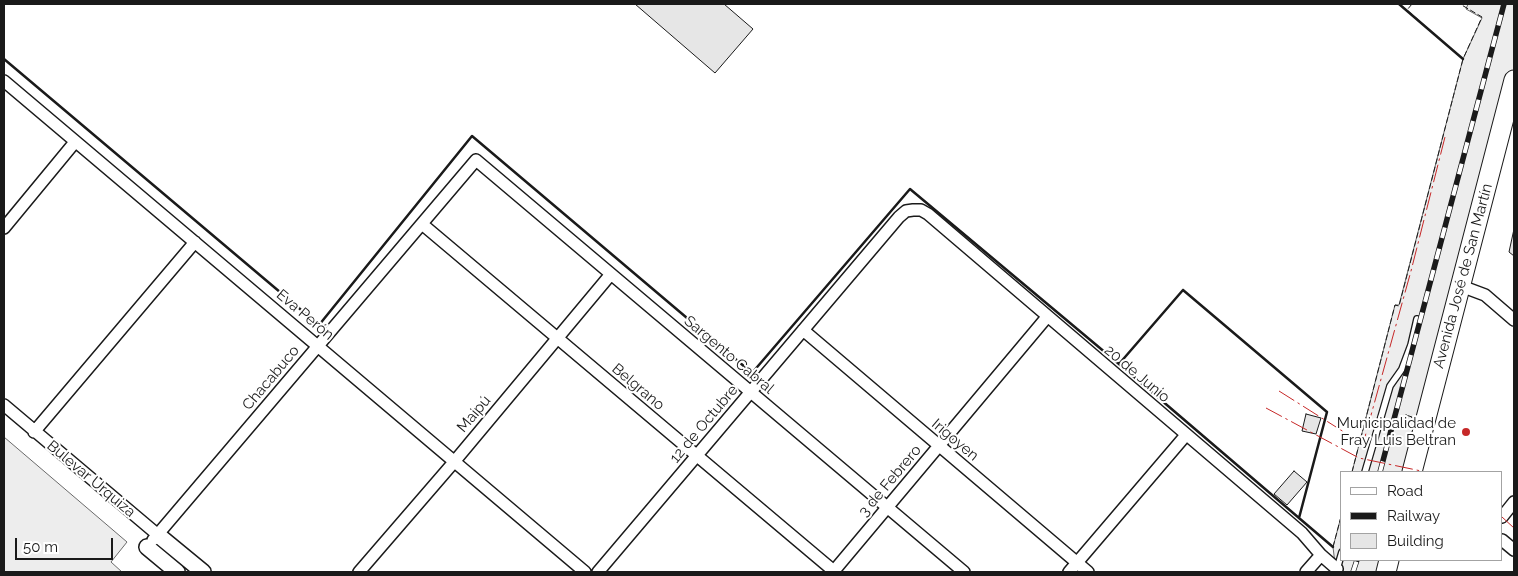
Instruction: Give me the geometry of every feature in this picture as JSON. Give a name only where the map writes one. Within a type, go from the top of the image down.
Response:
[{"type":"main road","name":"Avenida José de San Martín","points":[[1412,471],[1461,286],[1511,109],[1514,80]]},
{"type":"street","name":"Eva Perón","points":[[4,81],[585,572]]},
{"type":"street","points":[[4,228],[76,142]]},
{"type":"street","name":"Chacabuco","points":[[147,547],[476,160]]},
{"type":"street","name":"Sargento Cabral","points":[[476,160],[964,572]]},
{"type":"street","name":"20 de Junio","points":[[913,210],[921,210],[928,214],[1186,434],[1302,533],[1336,571]]},
{"type":"street","name":"12 de Octubre","points":[[598,572],[898,217],[906,211],[913,210]]},
{"type":"street","name":"Belgrano","points":[[422,224],[834,572]]},
{"type":"street","points":[[34,432],[195,242]]},
{"type":"street","name":"Maipú","points":[[359,572],[454,462],[611,274]]},
{"type":"street","points":[[1461,286],[1484,295],[1514,320]]},
{"type":"street","name":"3 de Febrero","points":[[834,572],[1047,317]]},
{"type":"street","name":"Irigoyen","points":[[803,330],[1088,572]]},
{"type":"street","name":"Bulevar Urquiza","points":[[4,405],[203,572]]},
{"type":"street","points":[[1069,572],[1186,434]]},
{"type":"street","points":[[1503,516],[1514,502]]},
{"type":"street","points":[[1503,541],[1514,550]]},
{"type":"street","points":[[147,547],[177,572]]},
{"type":"street","points":[[1306,572],[1321,555]]},
{"type":"lane","points":[[1365,471],[1390,386],[1402,369],[1411,345],[1417,319]]},
{"type":"lane","points":[[1336,571],[1340,558]]},
{"type":"shaded area","points":[[1468,4],[1514,4],[1514,80],[1412,471],[1352,471],[1395,305],[1399,305],[1463,59],[1482,18],[1466,9]]},
{"type":"shaded area","points":[[4,437],[127,542],[111,562],[122,572],[4,572]]},
{"type":"shaded area","points":[[1340,521],[1340,561],[1389,561],[1386,572],[1336,572],[1333,547]]},
{"type":"building","points":[[635,4],[724,4],[753,29],[715,73]]},
{"type":"building","points":[[1514,229],[1514,256],[1509,252]]},
{"type":"building","points":[[1306,414],[1321,418],[1316,434],[1302,431]]},
{"type":"building","points":[[1406,415],[1412,417],[1409,426],[1403,424]]},
{"type":"building","points":[[1294,471],[1307,482],[1287,505],[1274,494]]},
{"type":"railway","points":[[1380,471],[1504,4]]},
{"type":"railway","points":[[1353,572],[1357,561]]},
{"type":"fence","points":[[1399,4],[1407,10]]},
{"type":"fence","points":[[1412,4],[1407,10],[1463,59],[1482,17],[1460,4]]},
{"type":"fence","points":[[1352,471],[1395,305],[1399,306],[1463,59]]},
{"type":"fence","points":[[1333,547],[1340,521]]},
{"type":"wall","points":[[1399,4],[1463,59]]},
{"type":"wall","points":[[4,59],[319,325],[472,136],[752,373],[910,189],[1119,364],[1183,290],[1327,412],[1299,518],[1333,547]]},
{"type":"wall","points":[[1183,290],[1327,412],[1299,518],[1119,364],[1183,290]]},
{"type":"power","points":[[1279,391],[1363,444],[1411,271],[1445,137]]},
{"type":"power","points":[[1266,408],[1359,458],[1421,471]]},
{"type":"power","points":[[1503,518],[1514,528]]},
{"type":"place","name":"Municipalidad de Fray Luis Beltran","points":[[1466,432]]}]
